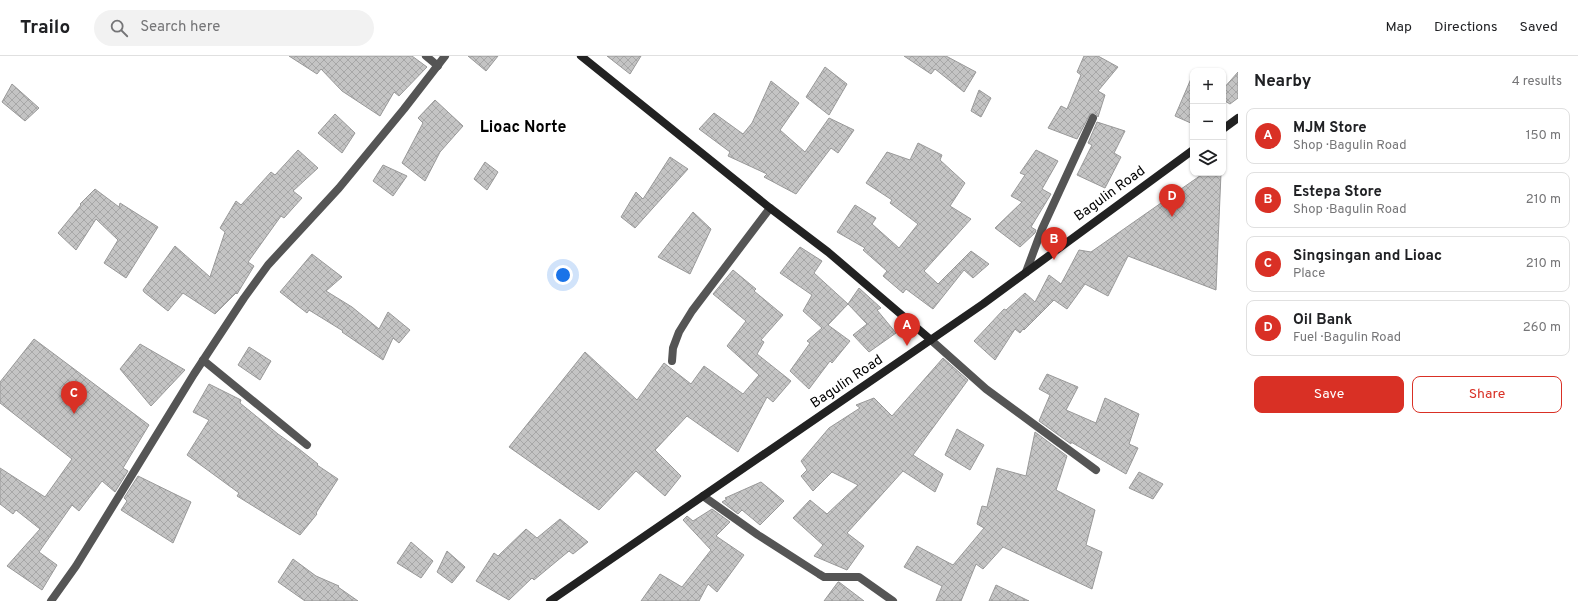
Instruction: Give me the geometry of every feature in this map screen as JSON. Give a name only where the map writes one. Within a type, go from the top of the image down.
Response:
[{"type":"main road","points":[[580,56],[770,208],[828,252],[931,340]]},
{"type":"main road","points":[[1226,127],[1238,118]]},
{"type":"main road","name":"Bagulin Road","points":[[550,601],[931,340],[1190,152]]},
{"type":"street","points":[[426,56],[438,66]]},
{"type":"street","points":[[51,601],[76,566],[203,360],[268,265],[339,188],[438,66],[444,56]]},
{"type":"street","points":[[1026,272],[1042,229],[1093,118]]},
{"type":"street","points":[[672,361],[679,332],[689,316],[770,208]]},
{"type":"street","points":[[931,340],[986,389],[1096,470]]},
{"type":"street","points":[[203,360],[307,445]]},
{"type":"street","points":[[703,496],[758,536],[819,574],[824,576],[859,577],[894,601]]},
{"type":"building","points":[[289,56],[412,56],[427,67],[399,96],[394,92],[380,116],[342,91],[321,69],[317,74]]},
{"type":"building","points":[[468,56],[498,56],[486,71]]},
{"type":"building","points":[[607,56],[641,56],[630,74]]},
{"type":"building","points":[[904,56],[946,56],[976,72],[964,92],[935,69],[931,74]]},
{"type":"building","points":[[1084,56],[1098,56],[1118,67],[1098,91],[1105,95],[1098,117],[1095,113],[1090,114],[1077,139],[1048,128],[1061,106],[1067,109],[1081,75],[1077,72]]},
{"type":"building","points":[[825,67],[847,84],[829,115],[806,97]]},
{"type":"building","points":[[1238,72],[1238,98],[1230,104],[1226,102],[1226,86]]},
{"type":"building","points":[[771,81],[799,103],[780,130],[805,152],[829,118],[854,130],[838,153],[831,148],[796,194],[764,177],[767,174],[728,156],[730,152],[699,129],[714,113],[743,134],[752,123]]},
{"type":"building","points":[[1190,81],[1190,123],[1175,116]]},
{"type":"building","points":[[12,84],[39,108],[25,121],[2,102]]},
{"type":"building","points":[[979,90],[991,98],[981,117],[971,111]]},
{"type":"building","points":[[435,100],[463,126],[440,152],[425,181],[402,163],[423,123],[418,118]]},
{"type":"building","points":[[335,114],[355,133],[342,153],[318,133]]},
{"type":"building","points":[[1097,122],[1125,131],[1114,153],[1121,157],[1105,188],[1077,175],[1092,145],[1088,143]]},
{"type":"building","points":[[918,143],[942,155],[940,160],[965,183],[950,206],[971,219],[924,271],[938,284],[971,251],[989,264],[973,278],[964,270],[933,309],[906,289],[903,293],[883,276],[887,271],[863,250],[865,248],[837,232],[855,205],[876,218],[872,224],[899,248],[918,224],[890,203],[892,200],[866,183],[887,152],[910,160]]},
{"type":"building","points":[[298,150],[318,168],[293,191],[302,198],[284,218],[281,216],[248,262],[254,266],[237,294],[236,293],[215,314],[183,293],[168,311],[144,292],[143,290],[175,246],[210,277],[225,232],[220,228],[236,201],[241,205],[271,172],[275,175]]},
{"type":"building","points":[[1036,150],[1058,161],[1042,189],[1051,194],[1031,227],[1036,230],[1035,233],[1020,247],[995,228],[1022,202],[1011,196],[1025,175],[1020,173]]},
{"type":"building","points":[[670,157],[688,169],[635,228],[621,217],[636,192],[643,199]]},
{"type":"building","points":[[485,162],[498,172],[487,190],[474,179]]},
{"type":"building","points":[[383,165],[407,176],[393,196],[373,181]]},
{"type":"building","points":[[1200,176],[1221,176],[1216,290],[1128,256],[1108,296],[1085,284],[1067,309],[1054,300],[1020,333],[1015,329],[995,360],[974,341],[1004,309],[1006,310],[1025,293],[1035,302],[1049,275],[1061,284],[1079,250],[1091,252]]},
{"type":"building","points":[[95,189],[119,207],[120,203],[158,227],[126,278],[104,263],[118,240],[96,219],[76,250],[58,233],[81,205],[80,204]]},
{"type":"building","points":[[693,212],[711,229],[690,274],[658,257]]},
{"type":"building","points":[[800,247],[822,261],[814,273],[848,304],[828,325],[850,341],[832,363],[830,361],[809,389],[790,371],[810,343],[807,341],[822,328],[803,311],[812,295],[780,273]]},
{"type":"building","points":[[312,254],[342,277],[326,291],[352,307],[379,329],[388,312],[410,330],[399,343],[393,338],[383,360],[342,332],[343,331],[309,310],[307,313],[280,292]]},
{"type":"building","points":[[733,270],[756,289],[754,291],[783,315],[761,340],[764,342],[757,354],[791,381],[773,402],[767,397],[738,452],[687,416],[655,450],[681,476],[665,496],[636,471],[599,510],[509,447],[585,352],[637,400],[664,363],[691,384],[704,366],[743,394],[759,375],[727,346],[746,321],[713,294]]},
{"type":"building","points":[[859,288],[881,308],[877,310],[896,333],[869,352],[853,335],[867,324],[848,304]]},
{"type":"building","points":[[34,339],[149,425],[123,468],[128,471],[115,492],[102,481],[79,511],[72,505],[39,552],[57,565],[42,590],[7,566],[40,529],[16,510],[13,514],[0,504],[0,468],[45,497],[72,459],[0,403],[0,382]]},
{"type":"building","points":[[140,344],[185,370],[151,406],[120,369]]},
{"type":"building","points":[[249,347],[271,361],[260,380],[238,365]]},
{"type":"building","points":[[943,358],[968,380],[913,455],[943,474],[935,492],[903,471],[847,533],[864,546],[847,570],[814,556],[823,545],[793,518],[810,500],[827,514],[858,485],[832,472],[813,491],[801,476],[807,470],[801,461],[829,428],[860,408],[856,405],[874,398],[892,416]]},
{"type":"building","points":[[1047,374],[1078,387],[1066,410],[1096,423],[1105,398],[1139,414],[1129,444],[1138,448],[1126,474],[1071,442],[1071,444],[1039,421],[1050,395],[1039,389]]},
{"type":"building","points":[[209,384],[241,400],[240,403],[278,434],[318,464],[317,465],[338,479],[316,513],[317,514],[300,535],[237,496],[239,493],[187,455],[209,420],[193,412]]},
{"type":"building","points":[[957,429],[984,445],[970,470],[945,455]]},
{"type":"building","points":[[1035,432],[1067,456],[1056,490],[1095,510],[1086,545],[1102,552],[1092,589],[1003,547],[983,569],[976,564],[961,601],[936,601],[942,586],[904,567],[917,546],[953,565],[984,528],[977,524],[982,506],[987,507],[997,468],[1026,476]]},
{"type":"building","points":[[1139,472],[1163,484],[1153,499],[1129,488]]},
{"type":"building","points":[[138,476],[191,502],[173,543],[121,510],[127,501],[124,498]]},
{"type":"building","points":[[761,482],[784,501],[760,525],[742,510],[738,514],[722,502],[727,499],[725,498]]},
{"type":"building","points":[[712,509],[730,522],[716,536],[744,555],[717,592],[708,584],[699,601],[641,601],[660,574],[682,587],[711,550],[683,520],[687,516],[693,521]]},
{"type":"building","points":[[560,519],[588,542],[573,554],[569,551],[534,580],[532,578],[509,600],[476,581],[494,553],[498,556],[526,529],[537,538]]},
{"type":"building","points":[[411,542],[433,561],[421,578],[397,563]]},
{"type":"building","points":[[447,551],[465,567],[452,583],[437,572]]},
{"type":"building","points":[[293,559],[316,576],[339,586],[338,587],[358,601],[305,601],[278,582]]},
{"type":"building","points":[[839,582],[864,601],[824,601]]},
{"type":"building","points":[[996,585],[1029,601],[989,601]]},
{"type":"place","name":"Oil Bank","points":[[1172,217]]},
{"type":"place","name":"Estepa Store","points":[[1054,260]]},
{"type":"place","name":"MJM Store","points":[[907,346]]},
{"type":"place","name":"Singsingan and Lioac","points":[[74,414]]},
{"type":"district","name":"Lioac Norte","points":[[523,128]]}]
